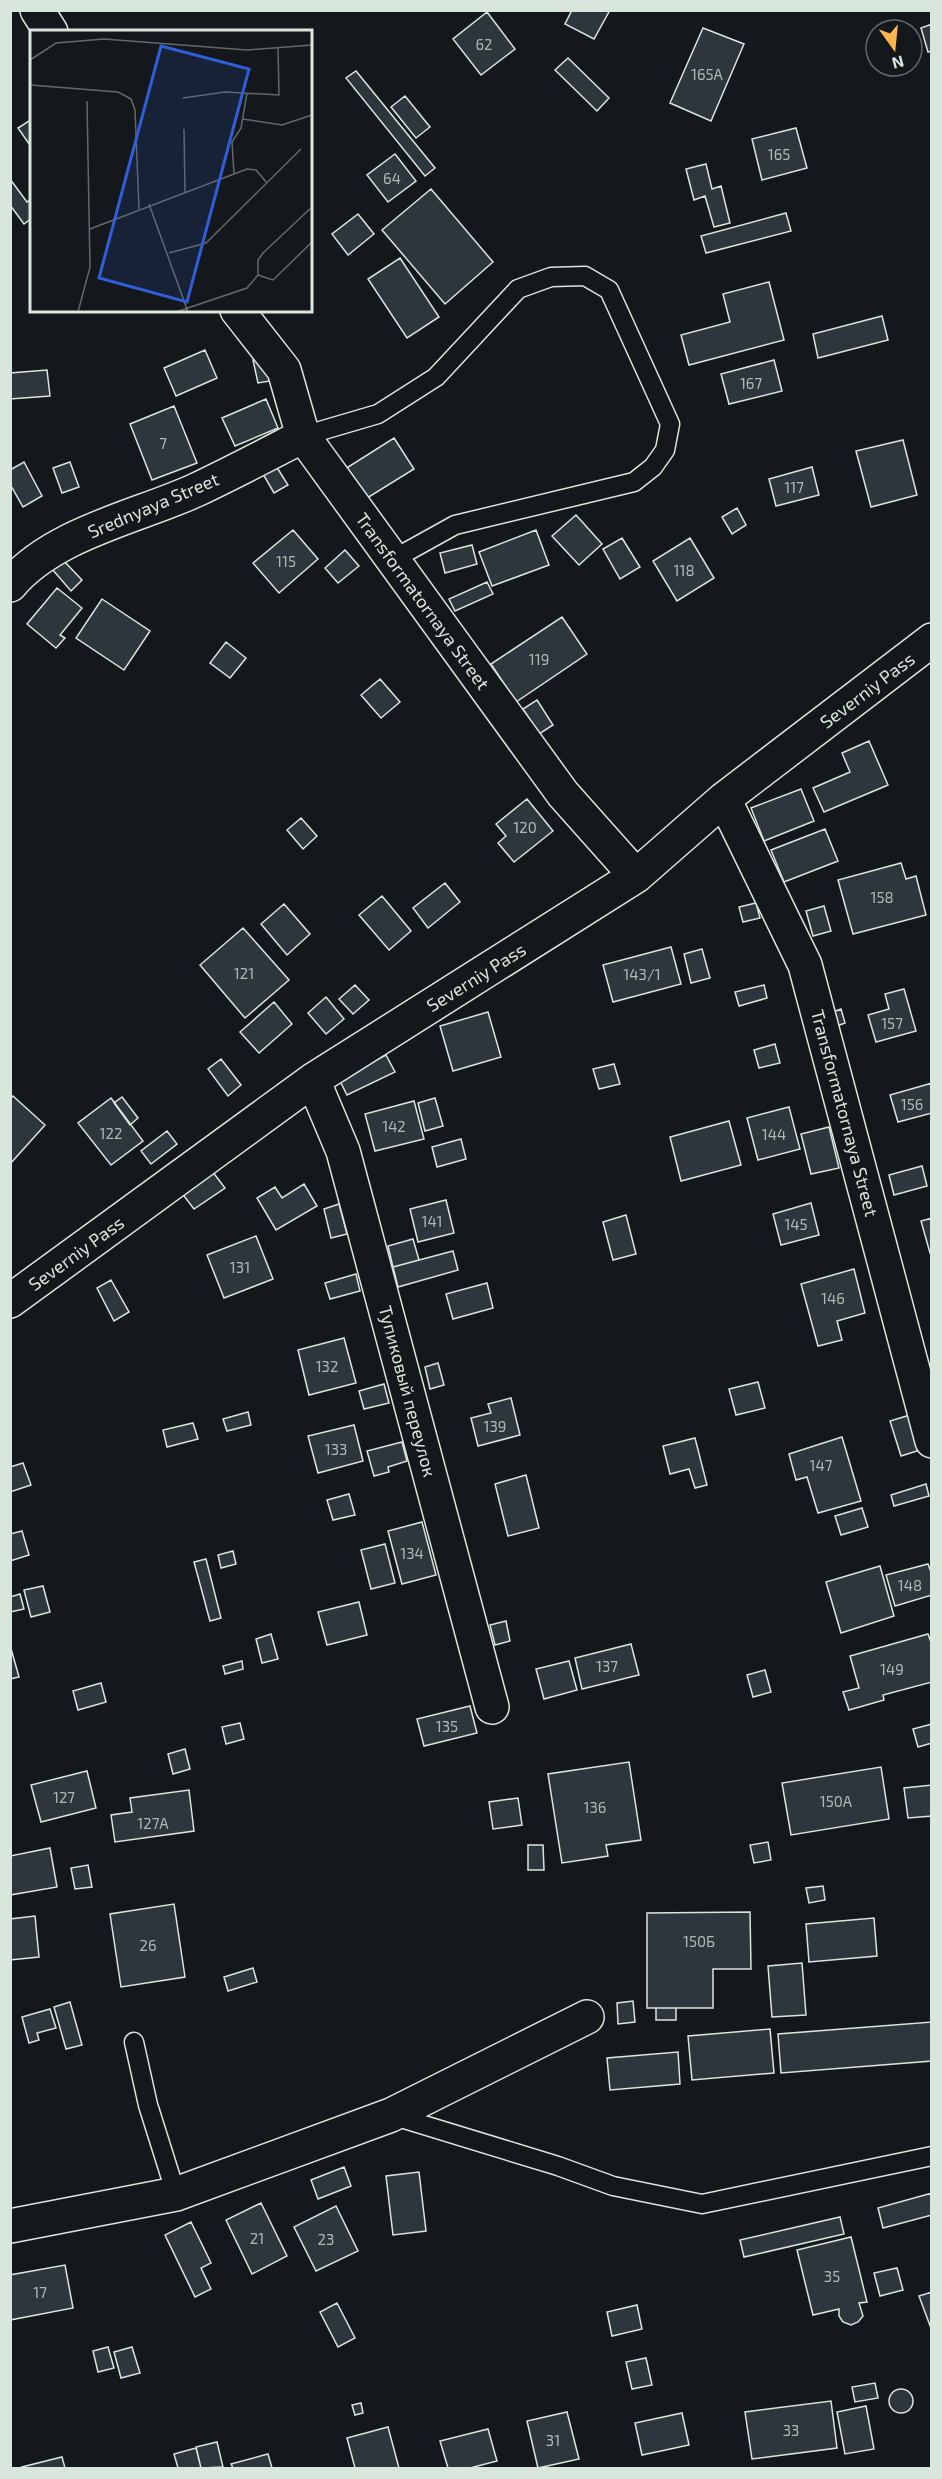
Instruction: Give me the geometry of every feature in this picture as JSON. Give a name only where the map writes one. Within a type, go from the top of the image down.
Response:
[{"type":"street","points":[[37,10],[50,30]]},
{"type":"street","name":"Transformatornaya Street","points":[[239,312],[284,370],[303,436],[563,794],[636,876]]},
{"type":"street","name":"Srednyaya Street","points":[[10,585],[23,569],[93,529],[195,490],[303,436]]},
{"type":"street","name":"Severniy Pass","points":[[10,1301],[314,1080],[636,876],[724,799],[932,640]]},
{"type":"street","name":"Transformatornaya Street","points":[[724,799],[805,965],[932,1441]]},
{"type":"street","name":"Тупиковый переулок","points":[[314,1080],[344,1151],[492,1707]]},
{"type":"street","points":[[10,2226],[176,2194],[391,2115],[587,2017]]},
{"type":"lane","points":[[303,436],[378,414],[436,377],[518,289],[551,277],[585,276],[609,290],[670,424],[665,450],[653,467],[634,482],[455,525],[392,560]]},
{"type":"lane","points":[[134,2042],[148,2105],[176,2194]]},
{"type":"lane","points":[[391,2115],[558,2166],[613,2186],[702,2204],[932,2156]]},
{"type":"building","points":[[572,10],[610,10],[594,39],[565,24]]},
{"type":"building","points":[[487,12],[515,49],[481,75],[453,39]]},
{"type":"building","points":[[932,24],[932,51],[928,52],[924,38],[924,27]]},
{"type":"building","points":[[703,28],[744,44],[711,121],[670,103]]},
{"type":"building","points":[[568,58],[609,98],[597,111],[555,70]]},
{"type":"building","points":[[356,71],[435,168],[425,176],[346,78]]},
{"type":"building","points":[[405,96],[430,127],[416,138],[391,107]]},
{"type":"building","points":[[30,120],[30,145],[18,128]]},
{"type":"building","points":[[796,128],[807,168],[762,180],[752,139]]},
{"type":"building","points":[[395,154],[416,181],[388,202],[367,175]]},
{"type":"building","points":[[706,164],[712,189],[721,186],[730,223],[714,227],[705,196],[694,200],[686,169]]},
{"type":"building","points":[[10,179],[27,202],[30,200],[30,220],[24,224],[10,205]]},
{"type":"building","points":[[431,189],[493,262],[445,304],[382,230]]},
{"type":"building","points":[[786,213],[791,231],[706,253],[701,236]]},
{"type":"building","points":[[358,214],[374,234],[348,255],[332,234]]},
{"type":"building","points":[[400,258],[439,317],[407,338],[368,279]]},
{"type":"building","points":[[769,282],[784,340],[689,365],[681,335],[730,322],[723,294]]},
{"type":"building","points":[[882,316],[888,340],[818,358],[813,334]]},
{"type":"building","points":[[205,350],[217,378],[176,396],[164,368]]},
{"type":"building","points":[[264,358],[270,381],[258,383],[253,360]]},
{"type":"building","points":[[774,360],[782,391],[729,404],[721,374]]},
{"type":"building","points":[[47,370],[50,396],[10,399],[10,373]]},
{"type":"building","points":[[266,399],[278,428],[235,446],[222,418]]},
{"type":"building","points":[[174,406],[197,463],[152,480],[130,424]]},
{"type":"building","points":[[394,438],[414,469],[364,500],[345,469]]},
{"type":"building","points":[[903,440],[917,495],[871,507],[856,451]]},
{"type":"building","points":[[24,462],[42,496],[23,507],[10,484],[10,470]]},
{"type":"building","points":[[70,462],[79,487],[62,493],[53,468]]},
{"type":"building","points":[[276,466],[288,485],[274,493],[263,474]]},
{"type":"building","points":[[812,467],[819,495],[776,506],[769,479]]},
{"type":"building","points":[[737,508],[746,525],[732,534],[722,517]]},
{"type":"building","points":[[576,515],[602,544],[579,565],[552,536]]},
{"type":"building","points":[[293,530],[318,559],[279,593],[253,563]]},
{"type":"building","points":[[536,530],[549,565],[492,586],[479,552]]},
{"type":"building","points":[[622,538],[640,567],[620,579],[603,549]]},
{"type":"building","points":[[690,538],[714,578],[677,601],[653,561]]},
{"type":"building","points":[[472,545],[477,564],[445,573],[440,553]]},
{"type":"building","points":[[345,550],[359,566],[338,583],[325,568]]},
{"type":"building","points":[[62,559],[82,580],[71,591],[52,569]]},
{"type":"building","points":[[487,582],[493,594],[455,611],[449,599]]},
{"type":"building","points":[[57,588],[82,608],[60,635],[65,638],[56,648],[27,624]]},
{"type":"building","points":[[102,599],[150,631],[124,670],[76,638]]},
{"type":"building","points":[[562,617],[587,654],[516,702],[491,664]]},
{"type":"building","points":[[226,642],[246,658],[230,678],[210,663]]},
{"type":"building","points":[[380,679],[400,702],[381,718],[361,695]]},
{"type":"building","points":[[537,700],[553,725],[539,734],[523,709]]},
{"type":"building","points":[[869,741],[888,785],[824,812],[813,788],[850,772],[842,753]]},
{"type":"building","points":[[801,789],[814,821],[764,841],[751,808]]},
{"type":"building","points":[[527,799],[553,831],[514,862],[498,843],[506,836],[496,824]]},
{"type":"building","points":[[301,818],[317,836],[303,849],[287,830]]},
{"type":"building","points":[[825,829],[838,861],[784,882],[771,850]]},
{"type":"building","points":[[901,863],[906,879],[916,876],[926,915],[853,934],[838,880]]},
{"type":"building","points":[[445,883],[460,902],[428,928],[413,908]]},
{"type":"building","points":[[382,896],[411,931],[389,950],[359,915]]},
{"type":"building","points":[[756,903],[760,918],[743,922],[739,907]]},
{"type":"building","points":[[284,904],[310,934],[287,955],[261,924]]},
{"type":"building","points":[[824,906],[831,931],[813,936],[806,911]]},
{"type":"building","points":[[243,928],[289,980],[245,1018],[200,965]]},
{"type":"building","points":[[671,947],[681,984],[613,1002],[603,965]]},
{"type":"building","points":[[702,949],[710,978],[691,983],[684,954]]},
{"type":"building","points":[[355,985],[369,1000],[353,1014],[339,999]]},
{"type":"building","points":[[764,985],[767,998],[739,1006],[735,992]]},
{"type":"building","points":[[904,989],[916,1031],[876,1042],[868,1015],[889,1009],[885,994]]},
{"type":"building","points":[[326,997],[344,1019],[326,1034],[308,1013]]},
{"type":"building","points":[[274,1002],[292,1024],[259,1053],[240,1032]]},
{"type":"building","points":[[841,1009],[845,1023],[837,1026],[833,1012]]},
{"type":"building","points":[[488,1012],[501,1057],[453,1071],[440,1026]]},
{"type":"building","points":[[775,1044],[780,1063],[759,1068],[754,1050]]},
{"type":"building","points":[[386,1055],[395,1072],[347,1095],[339,1079]]},
{"type":"building","points":[[221,1059],[241,1085],[228,1096],[208,1069]]},
{"type":"building","points":[[614,1064],[620,1084],[599,1089],[593,1069]]},
{"type":"building","points":[[932,1083],[932,1113],[898,1122],[890,1095]]},
{"type":"building","points":[[13,1096],[45,1125],[10,1164],[10,1099]]},
{"type":"building","points":[[122,1097],[138,1118],[130,1125],[114,1103]]},
{"type":"building","points":[[111,1098],[143,1141],[111,1165],[78,1123]]},
{"type":"building","points":[[435,1098],[443,1126],[425,1131],[418,1103]]},
{"type":"building","points":[[414,1101],[424,1139],[375,1151],[365,1114]]},
{"type":"building","points":[[789,1107],[800,1149],[758,1160],[747,1118]]},
{"type":"building","points":[[729,1121],[741,1165],[681,1181],[670,1137]]},
{"type":"building","points":[[829,1127],[839,1168],[811,1174],[801,1134]]},
{"type":"building","points":[[167,1131],[177,1144],[151,1164],[141,1151]]},
{"type":"building","points":[[461,1139],[466,1159],[437,1167],[432,1147]]},
{"type":"building","points":[[922,1166],[927,1186],[894,1195],[889,1175]]},
{"type":"building","points":[[212,1171],[225,1188],[194,1209],[181,1192]]},
{"type":"building","points":[[304,1184],[317,1206],[276,1230],[257,1198],[275,1187],[282,1198]]},
{"type":"building","points":[[446,1200],[454,1233],[418,1242],[410,1209]]},
{"type":"building","points":[[811,1203],[819,1235],[781,1245],[773,1214]]},
{"type":"building","points":[[339,1204],[347,1234],[331,1238],[324,1209]]},
{"type":"building","points":[[626,1215],[636,1254],[613,1260],[603,1222]]},
{"type":"building","points":[[932,1218],[932,1252],[930,1253],[921,1221]]},
{"type":"building","points":[[256,1236],[273,1279],[224,1298],[207,1255]]},
{"type":"building","points":[[413,1239],[419,1260],[393,1267],[388,1246]]},
{"type":"building","points":[[453,1251],[458,1270],[398,1287],[393,1267]]},
{"type":"building","points":[[854,1269],[865,1313],[837,1321],[842,1340],[818,1346],[801,1284]]},
{"type":"building","points":[[356,1274],[360,1291],[330,1299],[325,1283]]},
{"type":"building","points":[[111,1280],[129,1312],[114,1321],[97,1288]]},
{"type":"building","points":[[487,1283],[493,1308],[453,1319],[446,1294]]},
{"type":"building","points":[[344,1338],[356,1383],[309,1395],[298,1350]]},
{"type":"building","points":[[438,1363],[444,1385],[430,1389],[425,1367]]},
{"type":"building","points":[[758,1382],[765,1408],[736,1415],[729,1389]]},
{"type":"building","points":[[384,1384],[389,1403],[364,1409],[359,1391]]},
{"type":"building","points":[[511,1398],[520,1435],[478,1446],[471,1418],[491,1413],[488,1404]]},
{"type":"building","points":[[248,1412],[251,1425],[227,1431],[223,1419]]},
{"type":"building","points":[[910,1415],[920,1450],[901,1456],[890,1421]]},
{"type":"building","points":[[193,1423],[198,1439],[167,1447],[163,1430]]},
{"type":"building","points":[[354,1425],[363,1461],[318,1473],[308,1436]]},
{"type":"building","points":[[842,1437],[861,1501],[818,1513],[807,1477],[796,1480],[789,1454]]},
{"type":"building","points":[[695,1438],[707,1485],[695,1488],[689,1469],[670,1474],[663,1446]]},
{"type":"building","points":[[402,1442],[407,1461],[388,1467],[389,1472],[374,1476],[367,1451]]},
{"type":"building","points":[[23,1463],[31,1485],[10,1492],[10,1467]]},
{"type":"building","points":[[526,1475],[539,1528],[508,1536],[495,1484]]},
{"type":"building","points":[[926,1484],[929,1496],[894,1506],[891,1495]]},
{"type":"building","points":[[349,1494],[355,1515],[333,1520],[327,1500]]},
{"type":"building","points":[[862,1508],[868,1527],[841,1535],[835,1516]]},
{"type":"building","points":[[422,1522],[436,1575],[402,1584],[388,1531]]},
{"type":"building","points":[[22,1531],[29,1555],[10,1561],[10,1534]]},
{"type":"building","points":[[385,1544],[395,1583],[371,1589],[361,1550]]},
{"type":"building","points":[[233,1551],[236,1564],[221,1568],[218,1555]]},
{"type":"building","points":[[206,1559],[221,1618],[210,1621],[194,1562]]},
{"type":"building","points":[[928,1564],[932,1575],[932,1595],[895,1606],[886,1575]]},
{"type":"building","points":[[880,1566],[894,1616],[841,1633],[826,1582]]},
{"type":"building","points":[[43,1586],[50,1612],[31,1617],[24,1590]]},
{"type":"building","points":[[20,1594],[24,1609],[10,1612],[10,1597]]},
{"type":"building","points":[[359,1602],[367,1635],[327,1645],[318,1612]]},
{"type":"building","points":[[506,1621],[510,1641],[495,1645],[490,1625]]},
{"type":"building","points":[[271,1634],[278,1659],[262,1663],[256,1639]]},
{"type":"building","points":[[928,1634],[932,1645],[932,1682],[883,1695],[884,1700],[849,1710],[843,1692],[859,1688],[850,1656]]},
{"type":"building","points":[[631,1644],[639,1675],[582,1689],[575,1658]]},
{"type":"building","points":[[10,1645],[19,1677],[10,1679]]},
{"type":"building","points":[[242,1661],[243,1669],[225,1674],[223,1666]]},
{"type":"building","points":[[569,1661],[577,1690],[544,1699],[536,1669]]},
{"type":"building","points":[[765,1670],[771,1692],[753,1697],[747,1675]]},
{"type":"building","points":[[101,1683],[106,1702],[78,1710],[73,1691]]},
{"type":"building","points":[[470,1706],[477,1733],[424,1746],[417,1719]]},
{"type":"building","points":[[240,1723],[244,1739],[226,1744],[222,1727]]},
{"type":"building","points":[[932,1724],[932,1743],[918,1747],[913,1729]]},
{"type":"building","points":[[185,1749],[190,1769],[173,1774],[168,1754]]},
{"type":"building","points":[[629,1762],[641,1840],[606,1845],[608,1856],[562,1863],[548,1774]]},
{"type":"building","points":[[881,1767],[889,1819],[791,1835],[782,1783]]},
{"type":"building","points":[[87,1771],[96,1808],[41,1822],[31,1785]]},
{"type":"building","points":[[932,1785],[932,1816],[908,1818],[904,1788]]},
{"type":"building","points":[[189,1790],[194,1831],[115,1842],[111,1815],[132,1812],[130,1798]]},
{"type":"building","points":[[518,1798],[522,1825],[493,1829],[489,1802]]},
{"type":"building","points":[[768,1842],[771,1860],[754,1863],[750,1845]]},
{"type":"building","points":[[528,1845],[543,1845],[544,1870],[528,1870]]},
{"type":"building","points":[[50,1848],[57,1887],[10,1895],[10,1856]]},
{"type":"building","points":[[88,1865],[92,1887],[75,1889],[71,1868]]},
{"type":"building","points":[[823,1886],[825,1900],[809,1903],[806,1888]]},
{"type":"building","points":[[174,1904],[185,1977],[121,1987],[110,1914]]},
{"type":"building","points":[[750,1912],[751,1969],[713,1969],[713,2008],[647,2008],[647,1913]]},
{"type":"building","points":[[35,1916],[39,1957],[10,1960],[10,1919]]},
{"type":"building","points":[[874,1918],[877,1956],[809,1962],[806,1924]]},
{"type":"building","points":[[802,1963],[806,2015],[772,2017],[768,1966]]},
{"type":"building","points":[[253,1968],[257,1982],[228,1991],[224,1977]]},
{"type":"building","points":[[633,2001],[635,2022],[618,2024],[617,2003]]},
{"type":"building","points":[[70,2002],[82,2045],[66,2049],[54,2007]]},
{"type":"building","points":[[656,2008],[676,2008],[676,2020],[656,2020]]},
{"type":"building","points":[[50,2009],[56,2028],[37,2033],[39,2040],[29,2043],[22,2017]]},
{"type":"building","points":[[932,2022],[932,2061],[781,2073],[778,2034]]},
{"type":"building","points":[[770,2029],[774,2073],[692,2080],[688,2036]]},
{"type":"building","points":[[678,2052],[680,2084],[610,2090],[607,2058]]},
{"type":"building","points":[[344,2167],[351,2186],[318,2199],[311,2180]]},
{"type":"building","points":[[419,2172],[426,2231],[393,2235],[386,2176]]},
{"type":"building","points":[[932,2193],[932,2215],[883,2228],[878,2208]]},
{"type":"building","points":[[261,2203],[287,2256],[252,2274],[226,2220]]},
{"type":"building","points":[[336,2206],[358,2251],[316,2271],[294,2227]]},
{"type":"building","points":[[840,2217],[844,2234],[744,2257],[740,2240]]},
{"type":"building","points":[[191,2222],[211,2263],[201,2268],[211,2289],[195,2297],[165,2235]]},
{"type":"building","points":[[851,2237],[867,2302],[859,2303],[863,2316],[851,2325],[843,2322],[839,2316],[839,2309],[813,2315],[797,2250]]},
{"type":"building","points":[[65,2265],[73,2308],[10,2320],[10,2275]]},
{"type":"building","points":[[897,2268],[903,2290],[880,2296],[874,2273]]},
{"type":"building","points":[[932,2292],[932,2331],[919,2296]]},
{"type":"building","points":[[337,2303],[355,2338],[338,2347],[320,2312]]},
{"type":"building","points":[[637,2305],[642,2329],[612,2336],[607,2312]]},
{"type":"building","points":[[108,2347],[114,2368],[98,2372],[93,2351]]},
{"type":"building","points":[[132,2347],[140,2373],[121,2378],[114,2352]]},
{"type":"building","points":[[646,2358],[652,2385],[632,2389],[626,2362]]},
{"type":"building","points":[[875,2383],[878,2398],[855,2402],[852,2387]]},
{"type":"building","points":[[901,2389],[910,2392],[913,2401],[910,2410],[901,2413],[892,2410],[889,2401],[892,2392]]},
{"type":"building","points":[[831,2401],[837,2448],[752,2459],[745,2412]]},
{"type":"building","points":[[361,2403],[363,2413],[355,2415],[352,2405]]},
{"type":"building","points":[[866,2406],[874,2449],[845,2454],[837,2412]]},
{"type":"building","points":[[567,2412],[579,2459],[538,2468],[527,2421]]},
{"type":"building","points":[[682,2413],[689,2445],[642,2455],[635,2423]]},
{"type":"building","points":[[388,2427],[399,2468],[355,2468],[347,2438]]},
{"type":"building","points":[[488,2429],[497,2461],[470,2468],[448,2468],[440,2441]]},
{"type":"building","points":[[217,2442],[223,2467],[201,2468],[196,2447]]},
{"type":"building","points":[[196,2448],[201,2468],[178,2468],[174,2454]]},
{"type":"building","points":[[268,2454],[272,2468],[233,2468],[231,2464]]},
{"type":"building","points":[[62,2457],[65,2468],[22,2467]]}]
